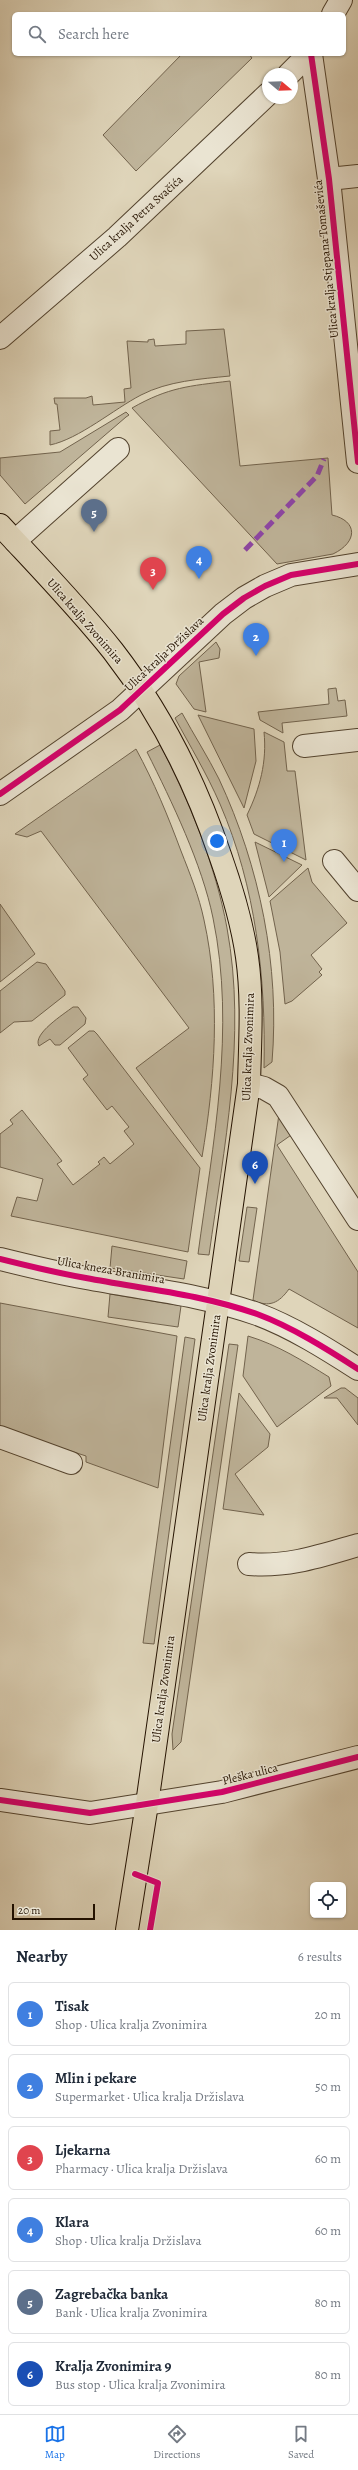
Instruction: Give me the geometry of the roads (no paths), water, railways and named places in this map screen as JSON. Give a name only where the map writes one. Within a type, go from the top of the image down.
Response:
[{"type":"main road","name":"Ulica kralja Zvonimira","points":[[0,525],[112,650],[141,689],[181,757],[207,818],[234,896],[247,958],[250,996],[249,1084],[147,1804],[127,1930]]},
{"type":"street","points":[[334,12],[341,0]]},
{"type":"street","points":[[295,68],[308,56]]},
{"type":"street","name":"Ulica kralja Stjepana Tomaševića","points":[[310,56],[329,179],[358,462]]},
{"type":"street","name":"Ulica kralja Petra Svačića","points":[[0,338],[117,237],[262,100]]},
{"type":"street","points":[[329,179],[358,176]]},
{"type":"street","points":[[15,541],[118,449]]},
{"type":"street","name":"Ulica kralja Držislava","points":[[0,794],[120,710],[223,614],[265,586],[291,575],[358,564]]},
{"type":"street","points":[[304,746],[358,740]]},
{"type":"street","points":[[334,861],[358,890]]},
{"type":"street","points":[[249,1084],[264,1088],[278,1096],[294,1118],[358,1219]]},
{"type":"street","name":"Ulica kneza Branimira","points":[[0,1259],[86,1278],[187,1294],[219,1302],[258,1315],[323,1347],[358,1369]]},
{"type":"street","points":[[0,1437],[71,1463]]},
{"type":"street","points":[[249,1564],[269,1566],[292,1564],[358,1545]]},
{"type":"street","name":"Pleška ulica","points":[[0,1800],[90,1813],[222,1792],[358,1757]]},
{"type":"place","name":"Zagrebačka banka","points":[[94,532]]},
{"type":"place","name":"Klara","points":[[199,579]]},
{"type":"place","name":"Ljekarna","points":[[153,590]]},
{"type":"place","name":"Mlin i pekare","points":[[256,656]]},
{"type":"place","name":"Tisak","points":[[284,862]]},
{"type":"place","name":"Kralja Zvonimira 9","points":[[255,1184]]}]
